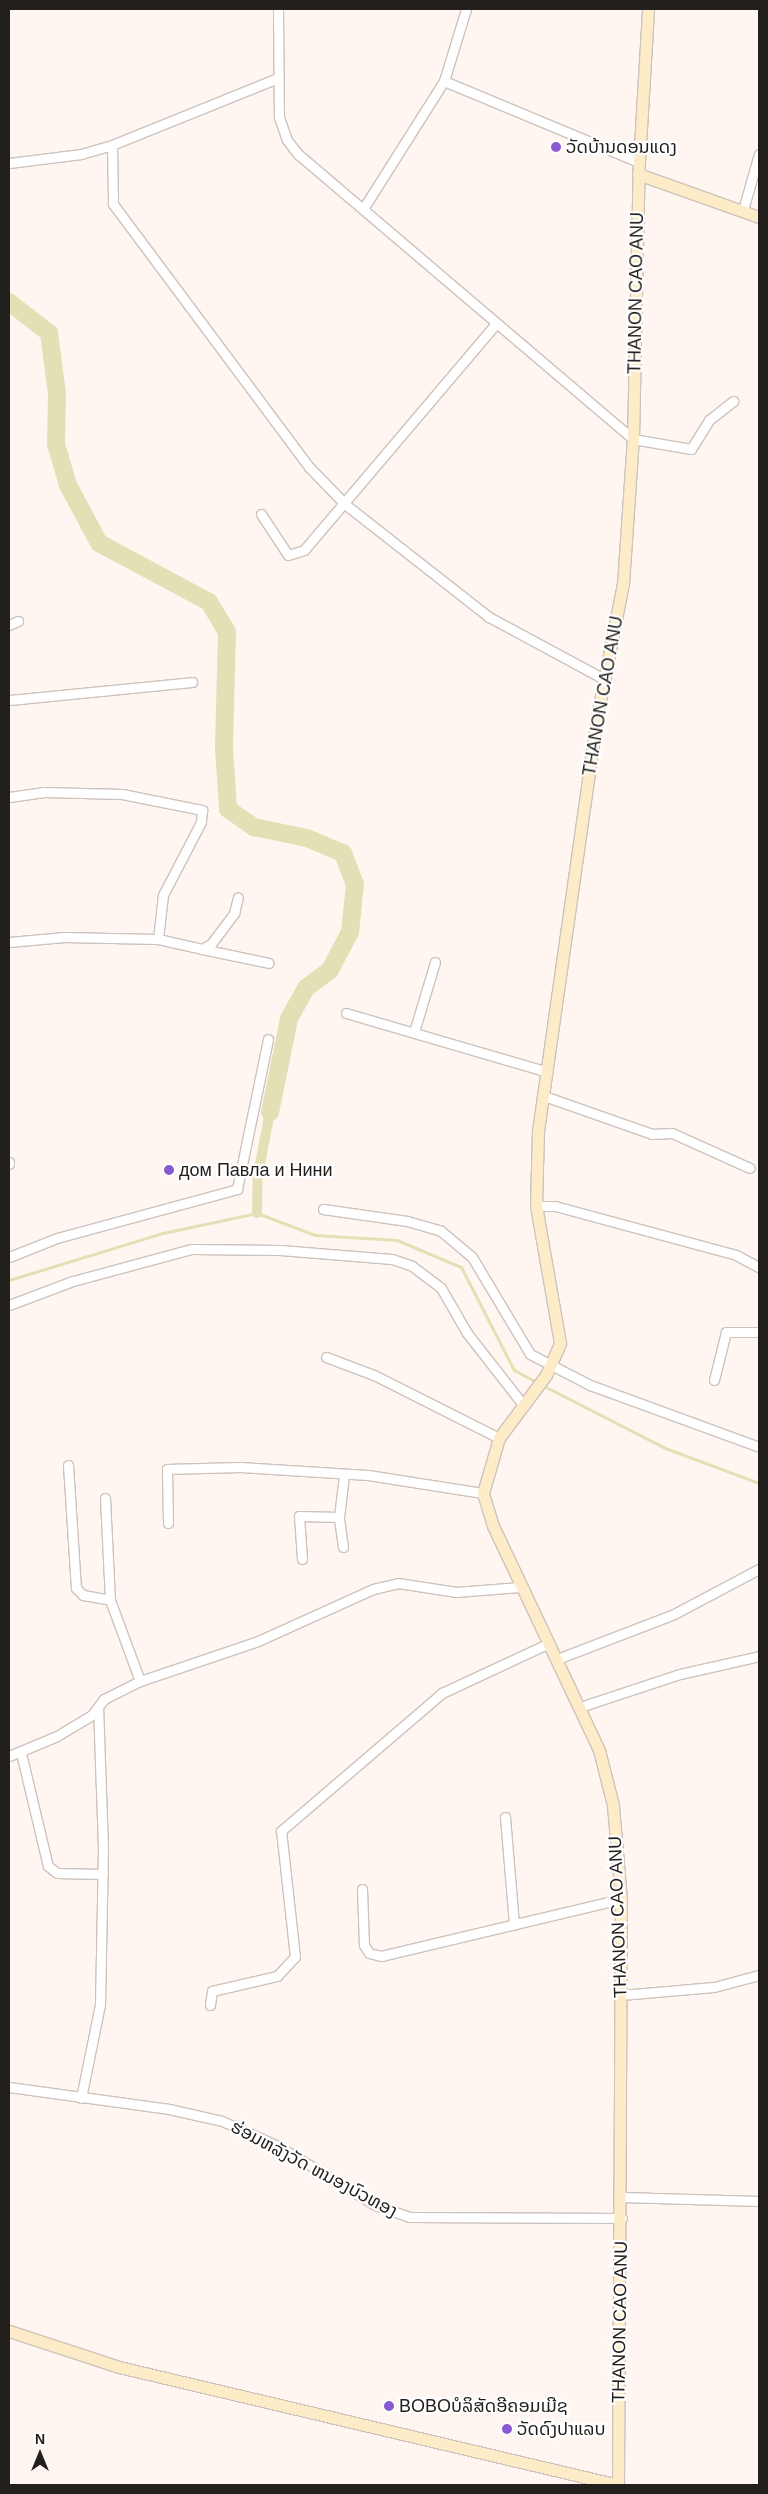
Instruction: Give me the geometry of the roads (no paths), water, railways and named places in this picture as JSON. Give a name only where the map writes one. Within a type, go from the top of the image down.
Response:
[{"type":"street","points":[[278,9],[279,117],[287,140],[363,209],[496,324],[633,439],[691,449],[709,420],[733,401]]},
{"type":"street","points":[[363,209],[444,81],[466,9]]},
{"type":"street","name":"THANON CAO ANU","points":[[618,2485],[622,2218],[621,1900],[611,1791],[580,1707],[550,1643],[520,1587],[489,1518],[483,1493],[499,1438],[524,1406],[548,1370],[560,1343],[559,1326],[536,1206],[538,1131],[548,1072],[592,752],[623,584],[633,439],[638,168],[648,9]]},
{"type":"street","points":[[9,163],[81,154],[112,144],[278,78]]},
{"type":"street","points":[[444,81],[638,168],[759,217]]},
{"type":"street","points":[[112,144],[113,204],[265,410],[346,505],[489,616],[606,680]]},
{"type":"street","points":[[743,210],[759,154]]},
{"type":"street","points":[[261,514],[280,546],[296,556],[346,505],[496,324]]},
{"type":"street","points":[[9,625],[18,621]]},
{"type":"street","points":[[9,700],[192,682]]},
{"type":"street","points":[[9,797],[43,792],[122,794],[202,810],[201,822],[163,895],[158,939]]},
{"type":"street","points":[[202,949],[211,944],[234,913],[238,897]]},
{"type":"street","points":[[9,942],[66,937],[158,939],[269,963]]},
{"type":"street","points":[[414,1032],[435,962]]},
{"type":"street","points":[[346,1013],[548,1072]]},
{"type":"street","points":[[9,1257],[57,1238],[237,1189],[268,1039]]},
{"type":"street","points":[[544,1096],[652,1134],[672,1133],[750,1168]]},
{"type":"street","points":[[536,1206],[555,1206],[727,1252],[759,1267]]},
{"type":"street","points":[[323,1209],[407,1221],[441,1231],[472,1257],[530,1354],[548,1370],[759,1447]]},
{"type":"street","points":[[9,1305],[83,1278],[192,1249],[280,1250],[392,1259],[412,1266],[441,1288],[466,1333],[524,1406]]},
{"type":"street","points":[[714,1380],[726,1332],[759,1332]]},
{"type":"street","points":[[326,1357],[374,1375],[499,1438]]},
{"type":"street","points":[[68,1465],[76,1588],[83,1595],[110,1600]]},
{"type":"street","points":[[168,1524],[167,1469],[240,1467],[344,1475],[483,1493]]},
{"type":"street","points":[[343,1547],[339,1517],[344,1475]]},
{"type":"street","points":[[105,1498],[110,1600],[140,1681]]},
{"type":"street","points":[[302,1559],[299,1516],[339,1517]]},
{"type":"street","points":[[558,1659],[674,1614],[759,1569]]},
{"type":"street","points":[[9,1756],[21,1753],[57,1736],[98,1708],[104,1699],[140,1681],[258,1641],[386,1585],[413,1584],[456,1592],[520,1587]]},
{"type":"street","points":[[210,2006],[212,1991],[277,1976],[295,1958],[281,1831],[436,1698],[550,1643]]},
{"type":"street","points":[[580,1707],[680,1674],[759,1656]]},
{"type":"street","points":[[81,2098],[100,2005],[103,1874],[98,1708]]},
{"type":"street","points":[[21,1753],[48,1866],[57,1873],[103,1874]]},
{"type":"street","points":[[505,1817],[514,1925]]},
{"type":"street","points":[[362,1889],[364,1945],[373,1956],[621,1900]]},
{"type":"street","points":[[621,1995],[714,1987],[759,1975]]},
{"type":"street","name":"ຮ່ອມຫລັງວັດ ຫນອງບົວທອງ","points":[[9,2087],[222,2122],[280,2147],[375,2205],[409,2217],[622,2218]]},
{"type":"street","points":[[622,2197],[759,2201]]},
{"type":"street","points":[[9,2331],[119,2367],[618,2485]]},
{"type":"waterway","points":[[9,302],[49,333],[57,394],[56,444],[68,485],[99,543],[209,602],[227,632],[224,749],[228,809],[254,827],[307,838],[343,853],[355,884],[350,932],[330,970],[306,988],[289,1019],[270,1112]]},
{"type":"waterway","points":[[257,1213],[258,1174],[270,1112]]},
{"type":"waterway","points":[[9,1280],[163,1233],[257,1213],[315,1235],[397,1240],[461,1267],[514,1370],[537,1382]]},
{"type":"waterway","points":[[542,1385],[665,1448],[759,1483]]},
{"type":"place","name":"ວັດບ້ານດອນແດງ","points":[[556,147]]},
{"type":"place","name":"дом Павла и Нини","points":[[169,1170]]},
{"type":"place","name":"BOBOບໍລິສັດອີຄອມເມີຊ","points":[[389,2406]]},
{"type":"place","name":"ວັດດົງປາແລບ","points":[[507,2429]]}]
